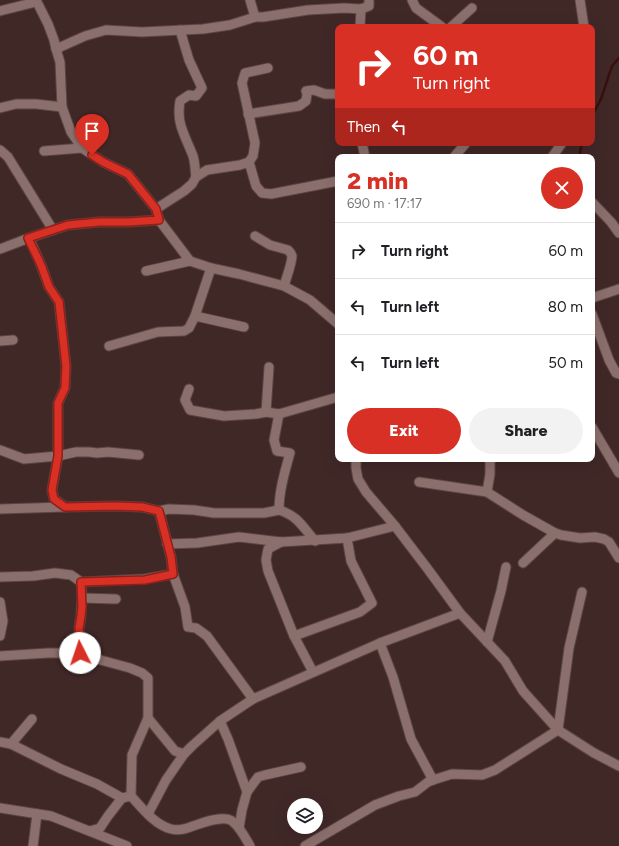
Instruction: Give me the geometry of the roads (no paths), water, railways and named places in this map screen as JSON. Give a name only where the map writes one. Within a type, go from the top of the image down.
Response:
[{"type":"street","points":[[250,0],[255,17]]},
{"type":"street","points":[[56,49],[85,36],[106,30],[142,32],[230,25],[255,17],[308,10],[344,8],[361,9],[369,6],[369,0]]},
{"type":"street","points":[[412,0],[416,8],[438,24]]},
{"type":"street","points":[[580,0],[584,24]]},
{"type":"street","points":[[0,11],[36,1],[48,24],[60,62],[62,107],[71,132],[82,148],[103,162],[128,174],[156,209],[159,220],[190,261]]},
{"type":"street","points":[[454,24],[472,8]]},
{"type":"street","points":[[360,24],[361,9]]},
{"type":"street","points":[[180,30],[189,60],[202,88],[196,96],[189,95],[180,101],[179,110],[184,136],[193,157],[196,178]]},
{"type":"street","points":[[156,209],[184,192],[196,178],[207,170],[240,165],[249,162],[253,156],[255,143],[242,83],[245,73],[268,68]]},
{"type":"street","points":[[248,114],[299,106],[306,101],[306,91],[314,90],[325,94],[335,94]]},
{"type":"street","points":[[0,108],[16,104],[36,104],[62,107]]},
{"type":"street","points":[[457,154],[463,146]]},
{"type":"street","points":[[44,151],[82,148]]},
{"type":"street","points":[[0,150],[8,156],[53,230]]},
{"type":"street","points":[[249,162],[256,186],[262,194],[271,194],[335,182]]},
{"type":"street","points":[[595,205],[612,222],[619,233]]},
{"type":"street","points":[[0,249],[68,225],[91,222],[159,220]]},
{"type":"street","points":[[255,236],[270,245],[288,250],[292,255],[284,286]]},
{"type":"street","points":[[28,238],[41,265],[49,287],[59,302],[66,366],[65,388],[58,403],[58,456],[52,490],[54,499],[65,507]]},
{"type":"street","points":[[146,271],[190,261],[211,268],[284,286],[310,300],[335,321]]},
{"type":"street","points":[[109,346],[158,332],[184,331],[189,328],[195,316],[211,268]]},
{"type":"street","points":[[595,297],[619,289]]},
{"type":"street","points":[[195,316],[244,327]]},
{"type":"street","points":[[595,322],[609,360],[616,373],[619,374]]},
{"type":"street","points":[[0,342],[13,340]]},
{"type":"street","points":[[266,412],[270,367]]},
{"type":"street","points":[[189,389],[185,400],[190,410],[224,416],[266,412],[278,414],[335,398]]},
{"type":"street","points":[[278,414],[274,440],[277,452],[290,453],[284,472],[279,510]]},
{"type":"street","points":[[595,432],[616,463],[619,473]]},
{"type":"street","points":[[0,450],[24,458],[58,456],[76,452],[108,452],[139,455]]},
{"type":"street","points":[[356,462],[358,479],[366,492],[395,526],[460,613],[505,661],[523,691],[558,730],[594,753],[619,766]]},
{"type":"street","points":[[487,492],[490,462]]},
{"type":"street","points":[[419,482],[487,492],[555,533],[580,538],[595,537],[604,539],[609,542],[619,558]]},
{"type":"street","points":[[0,509],[115,506],[142,507],[159,511],[169,509],[194,510],[214,513],[264,513],[279,510],[298,519],[315,541]]},
{"type":"street","points":[[159,511],[171,557],[173,574],[185,607],[188,627],[196,628],[207,636],[253,699]]},
{"type":"street","points":[[167,544],[197,543],[239,537],[281,542],[315,541],[347,538],[395,526]]},
{"type":"street","points":[[523,563],[555,533]]},
{"type":"street","points":[[294,636],[360,612],[372,604],[351,561],[347,538]]},
{"type":"street","points":[[281,542],[268,549],[266,560],[268,571],[294,636],[313,672]]},
{"type":"street","points":[[487,642],[506,567]]},
{"type":"street","points":[[0,577],[33,576],[55,573],[71,575],[81,582],[145,580],[173,574]]},
{"type":"street","points":[[80,653],[79,628],[82,598],[81,582]]},
{"type":"street","points":[[305,846],[375,805],[415,792],[433,780],[452,774],[482,775],[495,770],[558,730],[570,648],[582,592]]},
{"type":"street","points":[[82,598],[116,599]]},
{"type":"street","points":[[0,602],[3,621],[0,636]]},
{"type":"street","points":[[148,814],[166,780],[184,754],[220,721],[253,699],[380,643],[460,613]]},
{"type":"street","points":[[380,643],[393,677],[411,739],[433,780]]},
{"type":"street","points":[[0,656],[80,653],[130,668],[142,673],[148,678],[148,718],[132,755],[127,797],[108,816],[100,828],[90,831]]},
{"type":"street","points":[[148,718],[175,751],[184,754]]},
{"type":"street","points":[[11,744],[32,720]]},
{"type":"street","points":[[220,721],[247,792]]},
{"type":"street","points":[[0,742],[11,744],[127,797],[164,826],[184,830],[204,822],[223,819],[231,820],[239,828],[250,846]]},
{"type":"street","points":[[239,828],[247,792],[258,777],[301,767]]},
{"type":"street","points":[[0,808],[52,816],[127,846]]},
{"type":"street","points":[[33,846],[37,814]]},
{"type":"waterway","points":[[595,110],[601,99],[612,66],[619,58]]},
{"type":"waterway","points":[[580,154],[581,146]]}]
